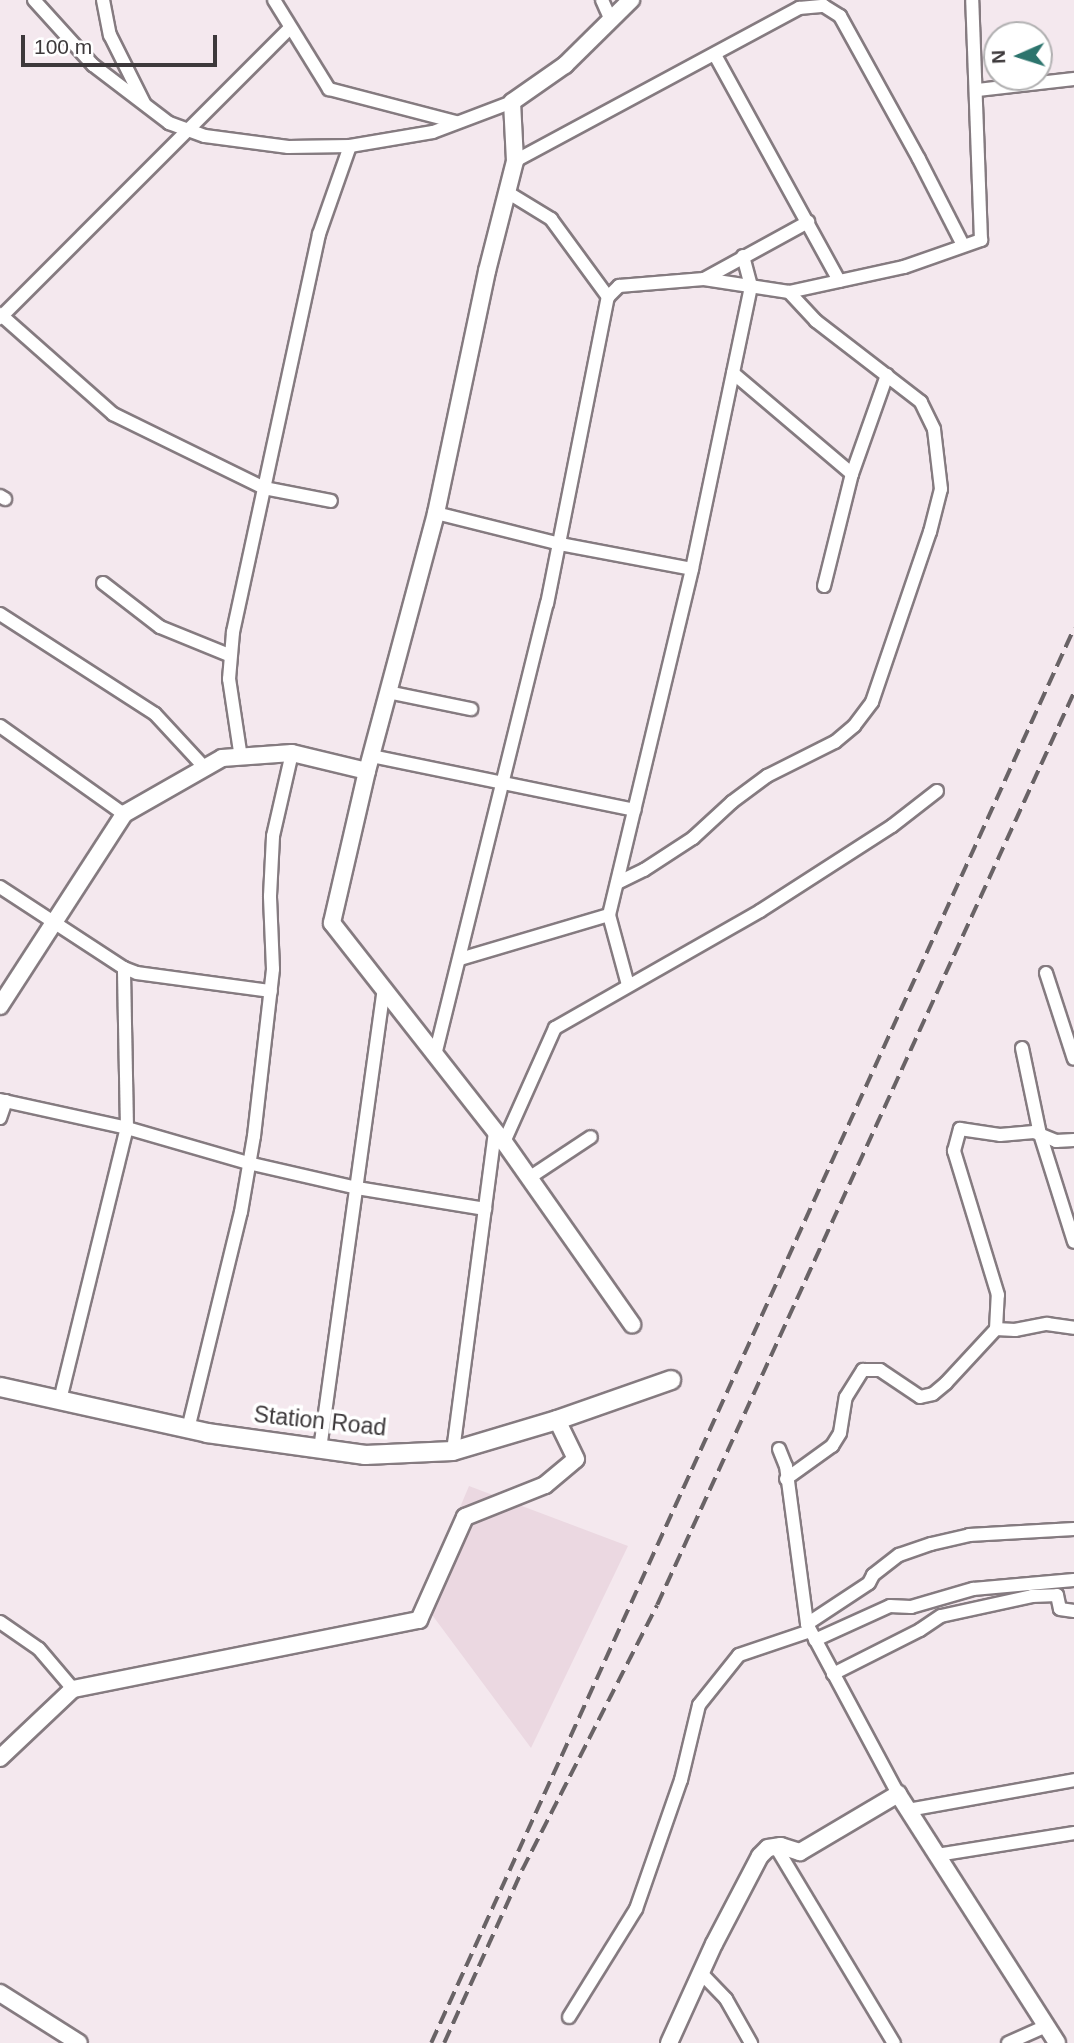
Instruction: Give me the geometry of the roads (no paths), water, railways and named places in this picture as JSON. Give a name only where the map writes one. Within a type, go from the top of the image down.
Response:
[{"type":"main road","name":"Station Road","points":[[0,1387],[188,1429],[365,1455],[453,1451],[557,1420],[671,1380]]},
{"type":"street","points":[[34,0],[93,65],[169,123],[205,136],[288,147],[350,146],[433,132],[512,102],[565,65],[631,0]]},
{"type":"street","points":[[103,0],[110,34],[145,105]]},
{"type":"street","points":[[274,0],[329,89],[456,122]]},
{"type":"street","points":[[602,0],[611,20]]},
{"type":"street","points":[[435,1055],[504,783],[560,544],[608,298],[619,286],[704,279],[789,292],[904,267],[981,240],[972,0]]},
{"type":"street","points":[[515,161],[799,8],[824,6],[840,16],[963,245]]},
{"type":"street","points":[[290,29],[191,131],[0,317],[113,414],[264,488],[331,501]]},
{"type":"street","points":[[715,55],[839,281]]},
{"type":"street","points":[[977,90],[1074,79]]},
{"type":"street","points":[[512,102],[515,161],[487,271],[436,513],[388,692],[332,923],[500,1136],[632,1324]]},
{"type":"street","points":[[241,758],[229,679],[229,655],[319,234],[350,146]]},
{"type":"street","points":[[508,192],[551,219],[608,298]]},
{"type":"street","points":[[704,279],[807,222]]},
{"type":"street","points":[[628,985],[609,915],[692,569],[751,286],[743,256]]},
{"type":"street","points":[[617,883],[644,870],[693,838],[732,802],[767,776],[835,742],[854,726],[872,702],[941,489],[934,429],[921,402],[816,321],[789,292]]},
{"type":"street","points":[[733,373],[852,474]]},
{"type":"street","points":[[824,586],[852,474],[887,375]]},
{"type":"street","points":[[436,513],[560,544],[692,569]]},
{"type":"street","points":[[103,583],[160,627],[229,655]]},
{"type":"street","points":[[0,614],[155,714],[206,769]]},
{"type":"street","points":[[388,692],[471,709]]},
{"type":"street","points":[[0,726],[124,814]]},
{"type":"street","points":[[0,1006],[124,814],[222,758],[292,753],[504,783],[634,810]]},
{"type":"street","points":[[188,1429],[224,1287],[248,1163],[271,991],[273,836],[292,753]]},
{"type":"street","points":[[453,1451],[485,1209],[500,1136],[555,1028],[760,911],[892,826],[937,791]]},
{"type":"street","points":[[0,887],[124,968],[137,973],[271,991]]},
{"type":"street","points":[[460,959],[609,915]]},
{"type":"street","points":[[60,1400],[127,1128],[124,968]]},
{"type":"street","points":[[1046,973],[1067,1030],[1074,1059]]},
{"type":"street","points":[[320,1449],[384,990]]},
{"type":"street","points":[[1023,1048],[1040,1134],[1074,1242]]},
{"type":"street","points":[[0,1118],[3,1100],[127,1128],[248,1163],[357,1188],[485,1209]]},
{"type":"street","points":[[786,1479],[832,1446],[840,1433],[846,1397],[863,1370],[880,1370],[920,1397],[933,1394],[996,1329],[998,1296],[954,1151],[960,1129],[1000,1135],[1040,1134],[1056,1141],[1074,1140]]},
{"type":"street","points":[[529,1178],[591,1137]]},
{"type":"street","points":[[996,1329],[1015,1330],[1046,1324],[1074,1328]]},
{"type":"street","points":[[0,1758],[73,1689],[419,1620],[465,1517],[545,1485],[576,1459],[557,1420]]},
{"type":"street","points":[[779,1449],[811,1632],[898,1794],[1057,2043]]},
{"type":"street","points":[[811,1632],[899,1555],[969,1535],[1074,1529]]},
{"type":"street","points":[[569,2017],[636,1909],[681,1780],[699,1704],[739,1655],[890,1606],[911,1607],[973,1589],[1074,1580]]},
{"type":"street","points":[[833,1674],[920,1630],[941,1616],[1032,1596],[1057,1595],[1060,1609],[1074,1611]]},
{"type":"street","points":[[0,1622],[39,1649],[73,1689]]},
{"type":"street","points":[[908,1810],[1074,1780]]},
{"type":"street","points":[[669,2043],[701,1973],[748,1884],[754,1865],[768,1849],[776,1847],[800,1853],[898,1794]]},
{"type":"street","points":[[937,1855],[1074,1833]]},
{"type":"street","points":[[776,1847],[894,2043]]},
{"type":"street","points":[[701,1973],[726,1999],[751,2043]]},
{"type":"street","points":[[0,1993],[79,2043]]},
{"type":"street","points":[[1008,2043],[1046,2026]]},
{"type":"railway","points":[[431,2043],[1074,628]]},
{"type":"railway","points":[[444,2043],[522,1870],[657,1605],[1074,692]]}]
